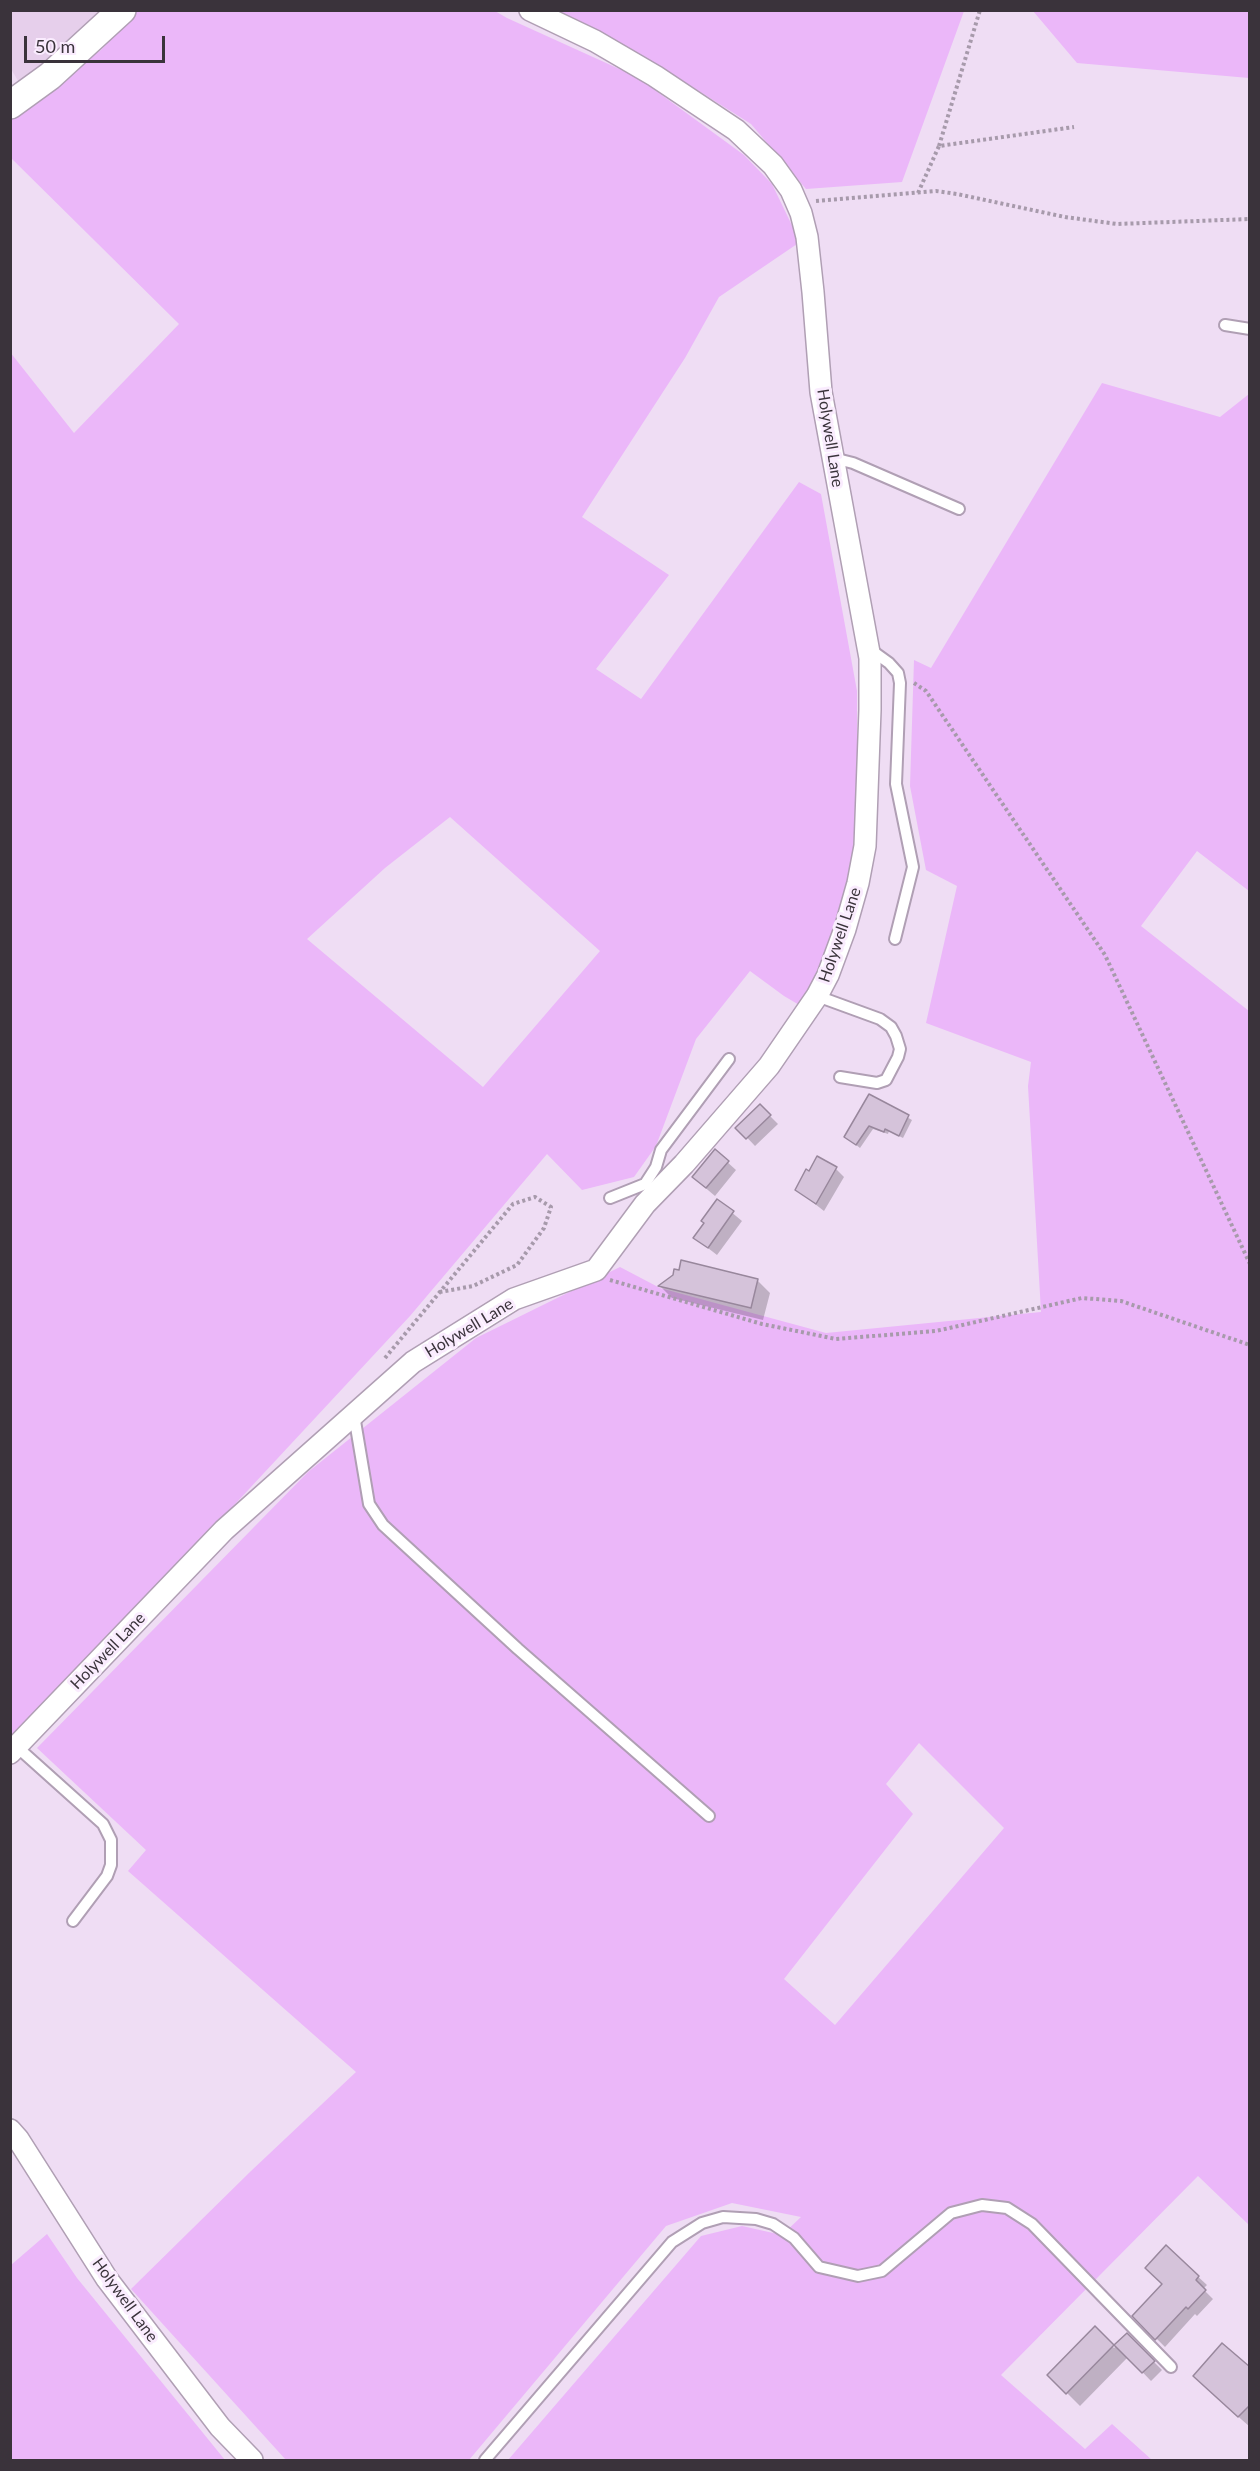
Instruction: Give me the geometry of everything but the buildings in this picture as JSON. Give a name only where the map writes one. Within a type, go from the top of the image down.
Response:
[{"type":"street","points":[[10,105],[50,76],[122,10]]},
{"type":"street","name":"Holywell Lane","points":[[13,1750],[224,1530],[413,1362],[514,1299],[596,1270],[645,1204],[684,1164],[769,1066],[817,996],[828,975],[845,929],[858,883],[865,846],[870,710],[868,648],[822,392],[807,237],[801,213],[791,190],[773,165],[736,130],[655,76],[595,41],[530,10]]},
{"type":"street","name":"Holywell Lane","points":[[13,2138],[106,2278],[220,2427],[252,2460]]},
{"type":"lane","points":[[1225,325],[1250,329]]},
{"type":"lane","points":[[833,458],[852,463],[959,509]]},
{"type":"lane","points":[[868,648],[889,663],[898,673],[900,683],[896,784],[913,867],[895,939]]},
{"type":"lane","points":[[817,996],[879,1019],[891,1027],[900,1049],[886,1080],[877,1083],[840,1077]]},
{"type":"lane","points":[[610,1198],[645,1184],[656,1167],[662,1150],[729,1059]]},
{"type":"lane","points":[[656,1167],[684,1164]]},
{"type":"lane","points":[[354,1415],[369,1504],[383,1525],[518,1649],[709,1816]]},
{"type":"lane","points":[[13,1750],[103,1824],[111,1840],[111,1865],[107,1876],[73,1921]]},
{"type":"lane","points":[[485,2460],[672,2242],[702,2223],[723,2217],[756,2219],[773,2224],[794,2238],[819,2267],[858,2276],[882,2271],[951,2213],[982,2205],[1007,2208],[1032,2224],[1172,2367]]},
{"type":"path","points":[[918,193],[939,146],[980,10]]},
{"type":"path","points":[[939,146],[1074,127]]},
{"type":"path","points":[[791,190],[816,201],[936,191],[1065,217],[1117,224],[1250,219]]},
{"type":"path","points":[[889,663],[926,691],[1105,955],[1250,1264]]},
{"type":"path","points":[[381,1363],[513,1204],[535,1197],[551,1207],[544,1228],[517,1265],[474,1286],[440,1292]]},
{"type":"path","points":[[609,1280],[762,1324],[836,1339],[936,1331],[1082,1298],[1121,1301],[1250,1345]]},
{"type":"shaded area","points":[[11,11],[104,11],[76,41],[20,84],[11,69]]},
{"type":"shaded area","points":[[137,11],[495,11],[637,77],[744,155],[772,184],[800,242],[719,297],[685,358],[582,517],[669,575],[596,669],[641,699],[799,482],[821,494],[857,691],[857,852],[837,930],[801,1006],[750,971],[696,1039],[656,1146],[634,1177],[582,1190],[547,1154],[410,1316],[11,1745],[10,352],[74,433],[179,324],[11,158],[11,116],[101,50]],"holes":[[[450,817],[600,951],[483,1087],[307,939],[385,868]]]},
{"type":"shaded area","points":[[555,11],[964,11],[902,182],[806,189],[751,124],[645,57]]},
{"type":"shaded area","points":[[1033,11],[1249,11],[1249,78],[1077,63]]},
{"type":"shaded area","points":[[1102,383],[1220,417],[1249,394],[1249,891],[1197,851],[1141,926],[1249,1011],[1249,2225],[1198,2176],[1001,2375],[1085,2449],[1112,2424],[1152,2460],[508,2460],[701,2236],[742,2226],[782,2235],[801,2217],[732,2203],[666,2226],[469,2460],[286,2460],[131,2289],[356,2072],[128,1871],[146,1850],[37,1748],[308,1472],[476,1338],[620,1267],[660,1288],[826,1333],[1041,1312],[1028,1086],[1031,1062],[926,1023],[957,886],[926,870],[910,786],[914,660],[931,668]],"holes":[[[919,1743],[1004,1828],[835,2025],[784,1979],[913,1814],[886,1784]]]},
{"type":"shaded area","points":[[47,2234],[77,2278],[225,2460],[11,2460],[11,2265]]}]
